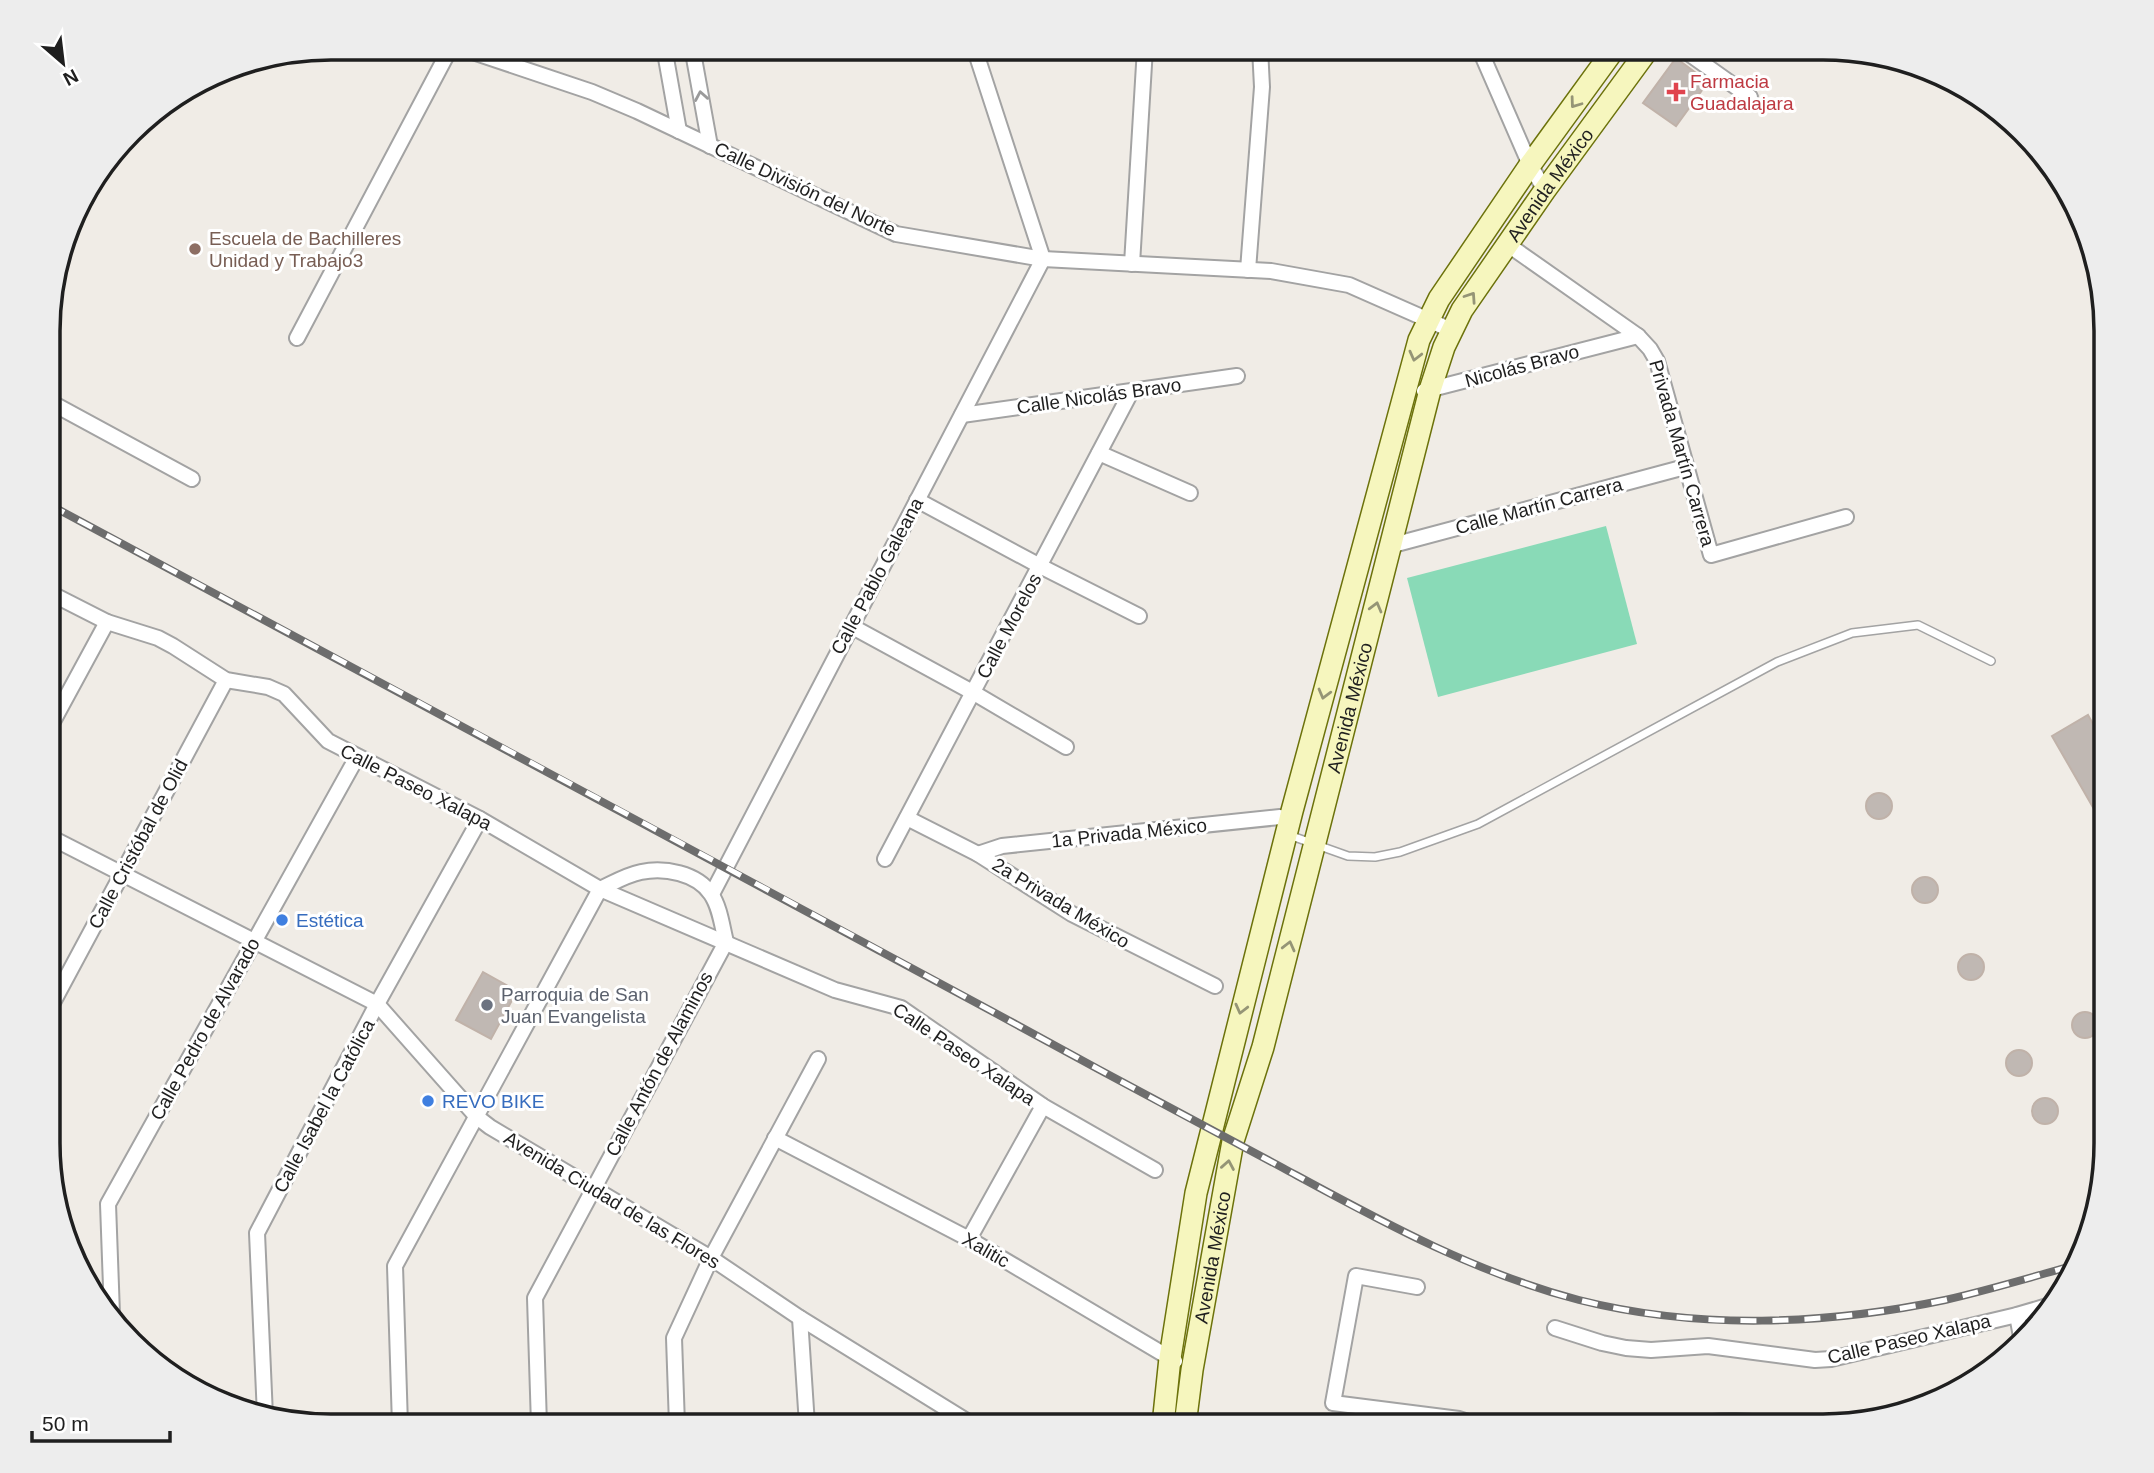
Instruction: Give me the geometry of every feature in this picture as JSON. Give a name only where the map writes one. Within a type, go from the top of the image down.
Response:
[{"type":"main road","name":"Avenida México","points":[[1164,1414],[1170,1358],[1196,1193],[1213,1132],[1283,825],[1419,340],[1428,320],[1598,60]]},
{"type":"main road","name":"Avenida México","points":[[1186,1414],[1233,1141],[1263,1047],[1393,545],[1430,390],[1451,330],[1507,244],[1640,60]]},
{"type":"main road","points":[[1234,1037],[1263,1047]]},
{"type":"street","points":[[297,338],[444,60]]},
{"type":"street","name":"Calle División del Norte","points":[[497,60],[592,92],[896,234],[1043,259],[1271,271],[1349,285],[1451,330]]},
{"type":"street","points":[[666,60],[679,131]]},
{"type":"street","points":[[694,60],[710,146]]},
{"type":"street","points":[[978,60],[1043,259]]},
{"type":"street","points":[[1132,264],[1144,60]]},
{"type":"street","points":[[1248,270],[1262,87],[1261,60]]},
{"type":"street","points":[[1484,60],[1530,165],[1545,190]]},
{"type":"street","points":[[1698,60],[1750,97]]},
{"type":"street","name":"Privada Martín Carrera","points":[[1507,244],[1638,336],[1650,349],[1657,361],[1711,555],[1846,517]]},
{"type":"street","name":"Calle Pablo Galeana","points":[[712,894],[1043,259]]},
{"type":"street","name":"Nicolás Bravo","points":[[1405,394],[1430,390],[1638,336]]},
{"type":"street","name":"Calle Nicolás Bravo","points":[[962,415],[1237,376]]},
{"type":"street","name":"Calle Morelos","points":[[885,859],[1131,392]]},
{"type":"street","points":[[60,408],[191,480]]},
{"type":"street","points":[[1099,453],[1190,493]]},
{"type":"street","name":"Calle Martín Carrera","points":[[1393,545],[1685,467]]},
{"type":"street","points":[[917,500],[1139,616]]},
{"type":"street","name":"Calle Paseo Xalapa","points":[[60,598],[107,622],[158,638],[226,680],[268,687],[284,694],[323,736],[356,757],[480,819],[600,889],[835,990],[901,1008],[1042,1106],[1155,1170]]},
{"type":"street","points":[[60,709],[107,622]]},
{"type":"street","points":[[851,626],[1066,747]]},
{"type":"street","name":"Calle Cristóbal de Olid","points":[[60,990],[226,680]]},
{"type":"street","name":"Calle Pedro de Alvarado","points":[[112,1303],[108,1204],[356,757]]},
{"type":"street","name":"2a Privada México","points":[[907,818],[978,854],[1072,914],[1215,986]]},
{"type":"street","name":"Calle Isabel la Católica","points":[[265,1405],[257,1233],[377,1004],[480,819]]},
{"type":"street","name":"1a Privada México","points":[[978,854],[1002,846],[1283,825]]},
{"type":"street","name":"Avenida Ciudad de las Flores","points":[[60,842],[377,1004],[477,1117],[490,1128],[711,1258],[800,1318],[955,1414]]},
{"type":"street","points":[[400,1414],[395,1266],[600,889],[629,876],[659,870],[684,874],[701,883],[712,894],[726,942]]},
{"type":"street","name":"Calle Antón de Alaminos","points":[[539,1414],[535,1298],[726,942]]},
{"type":"street","points":[[677,1414],[674,1338],[711,1258],[818,1059]]},
{"type":"street","points":[[969,1239],[1042,1106]]},
{"type":"street","name":"Xalitic","points":[[775,1138],[969,1239],[1192,1370]]},
{"type":"street","points":[[1417,1287],[1356,1276],[1334,1403],[1420,1414]]},
{"type":"street","name":"Calle Paseo Xalapa","points":[[1555,1328],[1626,1348],[1651,1350],[1708,1346],[1815,1360],[1831,1359],[2038,1309]]},
{"type":"street","points":[[2017,1315],[2020,1329]]},
{"type":"street","points":[[800,1318],[806,1414]]},
{"type":"lane","points":[[1283,825],[1316,844],[1348,856],[1375,857],[1400,852],[1478,824],[1777,662],[1852,633],[1918,625],[1991,661]]},
{"type":"green space","points":[[1606,526],[1637,644],[1438,697],[1407,578]]},
{"type":"building","name":"Farmacia Guadalajara","points":[[1675,60],[1679,60],[1708,82],[1676,126],[1643,103]]},
{"type":"building","points":[[2088,715],[2095,727],[2095,811],[2052,736]]},
{"type":"building","points":[[1879,793],[1888,797],[1892,806],[1888,815],[1879,819],[1870,815],[1866,806],[1870,797]]},
{"type":"building","points":[[1925,877],[1934,881],[1938,890],[1934,899],[1925,903],[1916,899],[1912,890],[1916,881]]},
{"type":"building","points":[[1971,954],[1980,958],[1984,967],[1980,976],[1971,980],[1962,976],[1958,967],[1962,958]]},
{"type":"building","name":"Parroquia de San Juan Evangelista","points":[[483,972],[517,991],[491,1039],[456,1020]]},
{"type":"building","points":[[2085,1012],[2094,1016],[2094,1034],[2085,1038],[2076,1034],[2072,1025],[2076,1016]]},
{"type":"building","points":[[2019,1050],[2028,1054],[2032,1063],[2028,1072],[2019,1076],[2010,1072],[2006,1063],[2010,1054]]},
{"type":"building","points":[[2045,1098],[2054,1102],[2058,1111],[2054,1120],[2045,1124],[2036,1120],[2032,1111],[2036,1102]]},
{"type":"railway","points":[[60,510],[1355,1207],[1427,1243],[1501,1275],[1579,1300],[1624,1310],[1716,1320],[1762,1321],[1854,1315],[1900,1308],[1945,1300],[2064,1268]]},
{"type":"place","name":"Farmacia Guadalajara","points":[[1676,92]]},
{"type":"place","name":"Escuela de Bachilleres Unidad y Trabajo3","points":[[195,249]]},
{"type":"place","name":"Estética","points":[[282,920]]},
{"type":"place","name":"Parroquia de San Juan Evangelista","points":[[487,1005]]},
{"type":"place","name":"REVO BIKE","points":[[428,1101]]}]
